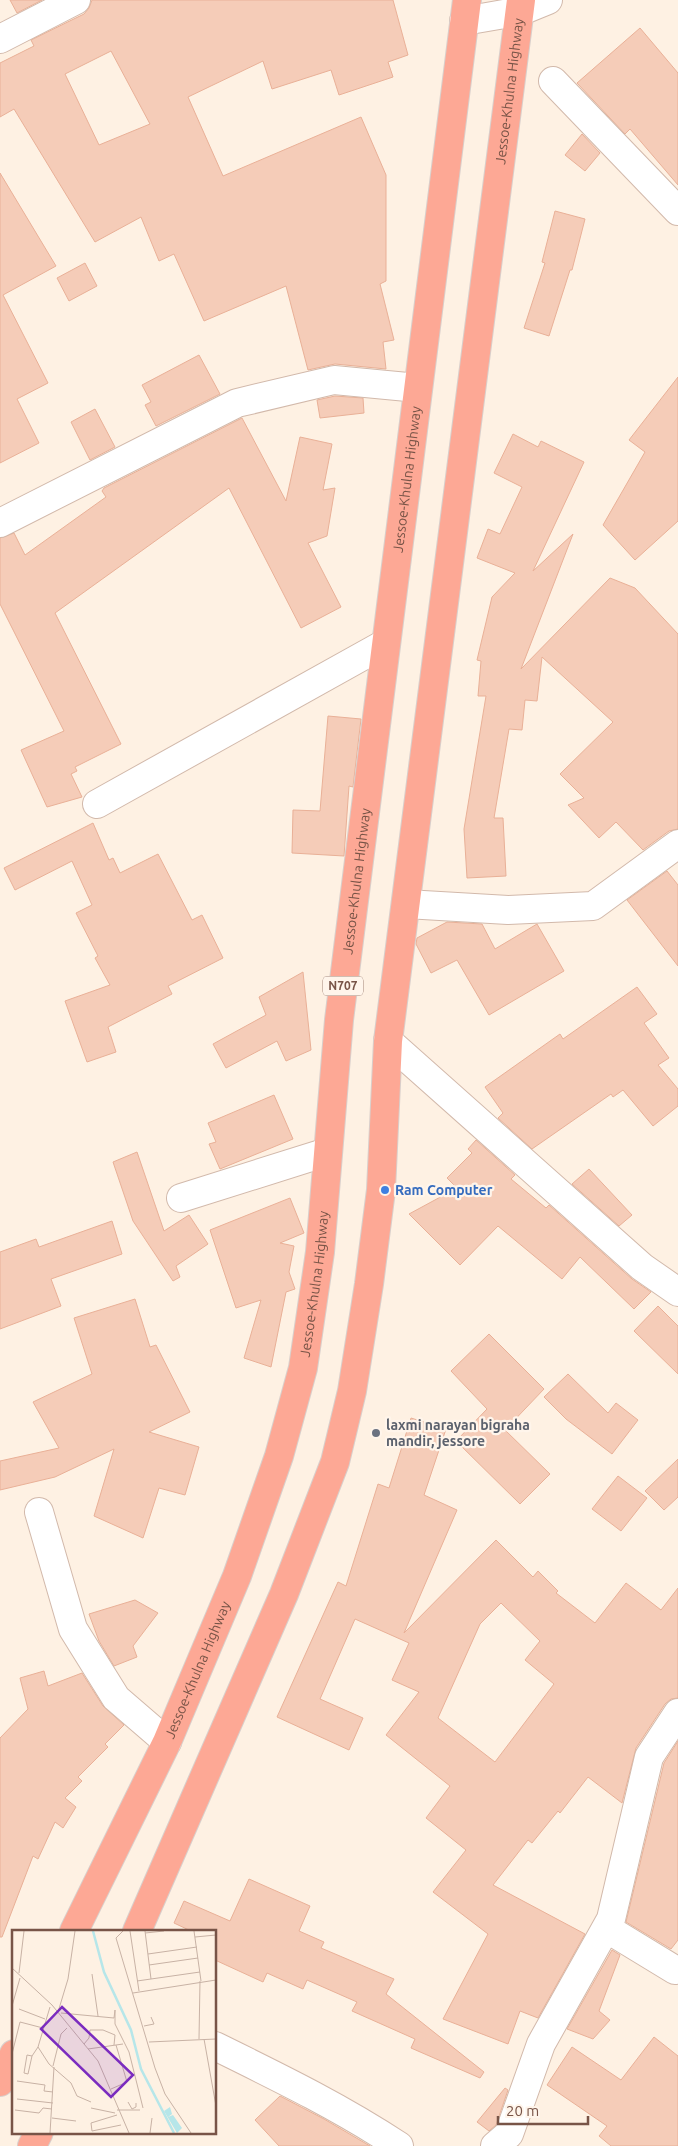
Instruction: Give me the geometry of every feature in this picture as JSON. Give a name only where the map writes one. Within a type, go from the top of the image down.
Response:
[{"type":"highway","name":"Jessoe-Khulna Highway","points":[[138,1930],[284,1594],[335,1462],[352,1391],[369,1284],[381,1190],[388,1041],[521,5]]},
{"type":"highway","name":"Jessoe-Khulna Highway","points":[[74,1930],[166,1742],[237,1576],[279,1456],[303,1368],[320,1252],[339,1020],[466,10]]},
{"type":"highway","points":[[0,2082],[12,2058]]},
{"type":"highway","points":[[32,2146],[38,2134]]},
{"type":"street","points":[[466,10],[521,5],[548,0]]},
{"type":"street","points":[[0,40],[59,4]]},
{"type":"street","points":[[553,81],[678,211]]},
{"type":"street","points":[[0,523],[237,403],[334,380],[418,388]]},
{"type":"street","points":[[97,804],[386,643]]},
{"type":"street","points":[[406,904],[508,910],[593,906],[678,844]]},
{"type":"street","points":[[388,1041],[642,1267],[678,1292]]},
{"type":"street","points":[[180,1198],[327,1152]]},
{"type":"street","points":[[39,1512],[73,1629],[116,1698],[166,1742]]},
{"type":"street","points":[[495,2146],[509,2134],[540,2044],[611,1918],[649,1757],[678,1713]]},
{"type":"street","points":[[606,1928],[675,1970]]},
{"type":"street","points":[[216,2046],[304,2090],[363,2122],[399,2146]]},
{"type":"building","points":[[10,0],[42,0],[17,13]]},
{"type":"building","points":[[92,0],[393,0],[408,55],[388,62],[393,77],[339,95],[331,70],[272,89],[263,61],[188,97],[223,176],[361,117],[386,175],[386,281],[380,284],[394,340],[383,342],[386,369],[335,364],[308,370],[286,286],[204,321],[174,254],[159,261],[141,217],[95,242],[14,109],[0,117],[0,63],[34,46],[31,40],[84,14]],"holes":[[[111,51],[150,124],[99,145],[65,74]]]},
{"type":"building","points":[[640,28],[678,73],[678,185],[630,129],[625,134],[577,83]]},
{"type":"building","points":[[582,134],[600,153],[585,171],[565,155]]},
{"type":"building","points":[[0,173],[56,266],[3,295],[48,383],[17,399],[39,443],[0,463]]},
{"type":"building","points":[[555,211],[585,219],[572,270],[570,270],[549,336],[524,328],[545,263],[542,262]]},
{"type":"building","points":[[85,263],[97,286],[69,301],[57,278]]},
{"type":"building","points":[[199,355],[220,394],[156,426],[145,405],[151,402],[142,385]]},
{"type":"building","points":[[678,377],[678,521],[635,560],[603,525],[645,452],[629,440]]},
{"type":"building","points":[[335,396],[363,398],[364,413],[320,418],[317,400]]},
{"type":"building","points":[[95,409],[115,447],[90,460],[71,422]]},
{"type":"building","points":[[242,418],[286,501],[300,437],[332,444],[323,490],[335,488],[327,536],[308,543],[341,607],[301,628],[229,488],[55,613],[121,744],[75,767],[77,771],[71,774],[82,797],[47,807],[21,750],[64,731],[0,604],[0,538],[14,533],[25,555],[106,497],[102,491],[104,488]]},
{"type":"building","points":[[513,434],[538,447],[541,441],[584,462],[533,571],[573,534],[521,669],[610,578],[635,588],[678,634],[678,829],[669,831],[643,850],[616,822],[599,838],[568,805],[584,798],[560,774],[613,722],[542,657],[537,701],[525,700],[522,730],[509,729],[494,818],[503,818],[506,876],[467,878],[464,829],[486,696],[478,696],[481,661],[477,660],[492,597],[515,573],[477,558],[488,529],[500,534],[522,487],[494,473]]},
{"type":"building","points":[[328,716],[361,719],[353,787],[349,786],[344,856],[292,853],[293,810],[320,811]]},
{"type":"building","points":[[93,823],[109,860],[113,858],[120,873],[158,854],[192,920],[202,915],[223,958],[168,986],[172,994],[108,1027],[116,1052],[87,1062],[65,1001],[110,985],[95,958],[98,956],[76,913],[92,905],[72,861],[15,890],[4,868]]},
{"type":"building","points":[[667,871],[678,885],[678,966],[627,900]]},
{"type":"building","points":[[447,922],[482,924],[495,949],[537,924],[564,971],[489,1015],[457,960],[431,973],[416,944],[417,938]]},
{"type":"building","points":[[303,972],[311,1050],[286,1061],[277,1041],[226,1068],[213,1044],[266,1015],[259,997]]},
{"type":"building","points":[[637,987],[657,1014],[644,1023],[669,1058],[658,1065],[678,1089],[678,1106],[653,1126],[623,1090],[613,1097],[611,1094],[532,1149],[498,1118],[503,1113],[485,1087],[560,1034],[563,1039]]},
{"type":"building","points":[[274,1095],[293,1139],[220,1169],[209,1144],[216,1142],[208,1123]]},
{"type":"building","points":[[476,1140],[515,1175],[511,1179],[546,1208],[549,1205],[632,1279],[651,1292],[634,1309],[580,1257],[562,1279],[498,1226],[460,1265],[409,1214],[457,1188],[447,1178],[472,1153],[468,1149]]},
{"type":"building","points":[[137,1152],[164,1231],[189,1215],[208,1244],[176,1266],[180,1277],[173,1281],[133,1221],[113,1162]]},
{"type":"building","points":[[589,1169],[632,1215],[619,1226],[572,1184]]},
{"type":"building","points":[[290,1198],[304,1233],[280,1243],[294,1246],[289,1272],[295,1289],[286,1292],[271,1367],[244,1358],[261,1300],[236,1308],[210,1230]]},
{"type":"building","points":[[112,1221],[122,1254],[51,1279],[61,1306],[0,1329],[0,1252],[36,1239],[39,1247]]},
{"type":"building","points":[[135,1299],[150,1347],[156,1345],[190,1412],[149,1432],[199,1447],[185,1495],[159,1488],[143,1538],[94,1516],[114,1449],[55,1477],[0,1490],[0,1461],[59,1448],[33,1402],[92,1374],[74,1318]]},
{"type":"building","points":[[658,1306],[678,1326],[678,1374],[634,1331]]},
{"type":"building","points":[[489,1334],[544,1389],[505,1430],[550,1474],[520,1504],[456,1441],[487,1409],[451,1371]]},
{"type":"building","points":[[568,1374],[608,1413],[616,1403],[638,1420],[612,1454],[566,1419],[544,1397]]},
{"type":"building","points":[[411,1418],[446,1429],[424,1495],[457,1510],[404,1633],[496,1540],[533,1577],[538,1571],[558,1591],[556,1593],[595,1623],[626,1583],[661,1610],[678,1588],[678,1698],[671,1699],[665,1704],[636,1748],[622,1803],[588,1777],[560,1813],[558,1811],[532,1843],[528,1840],[493,1885],[585,1934],[538,2018],[520,2011],[508,2044],[443,2019],[488,1934],[433,1892],[466,1850],[426,1818],[450,1786],[386,1735],[419,1692],[392,1680],[409,1643],[355,1619],[320,1699],[363,1718],[349,1750],[277,1717],[338,1582],[346,1586],[378,1484],[389,1488]],"holes":[[[501,1603],[540,1641],[525,1660],[554,1684],[495,1762],[438,1718],[480,1624]]]},
{"type":"building","points":[[678,1459],[678,1497],[664,1510],[645,1491]]},
{"type":"building","points":[[618,1476],[647,1498],[621,1531],[592,1509]]},
{"type":"building","points":[[135,1600],[158,1613],[133,1646],[137,1657],[114,1666],[99,1641],[89,1614]]},
{"type":"building","points":[[44,1671],[48,1686],[82,1673],[103,1706],[124,1725],[105,1744],[108,1747],[78,1777],[82,1781],[65,1798],[76,1807],[63,1828],[55,1822],[38,1859],[33,1856],[2,1937],[0,1937],[0,1738],[28,1709],[20,1678]]},
{"type":"building","points":[[678,1741],[678,1940],[671,1949],[626,1922],[664,1763]]},
{"type":"building","points":[[249,1879],[310,1906],[299,1931],[324,1942],[321,1948],[394,1979],[386,1994],[484,2072],[480,2078],[411,2048],[415,2039],[352,2011],[357,2002],[307,1980],[303,1989],[267,1973],[263,1982],[216,1960],[216,1930],[189,1930],[174,1923],[184,1901],[230,1921]]},
{"type":"building","points":[[612,1950],[620,1955],[599,2011],[610,2020],[593,2039],[567,2029]]},
{"type":"building","points":[[654,2037],[678,2056],[678,2146],[611,2146],[599,2136],[607,2126],[547,2085],[572,2047],[621,2080]]},
{"type":"building","points":[[505,2088],[508,2090],[496,2125],[489,2131],[477,2122]]},
{"type":"building","points":[[280,2096],[370,2146],[279,2146],[255,2120]]},
{"type":"place","name":"Ram Computer","points":[[385,1190]]},
{"type":"place","name":"laxmi narayan bigraha mandir, jessore","points":[[376,1433]]}]
